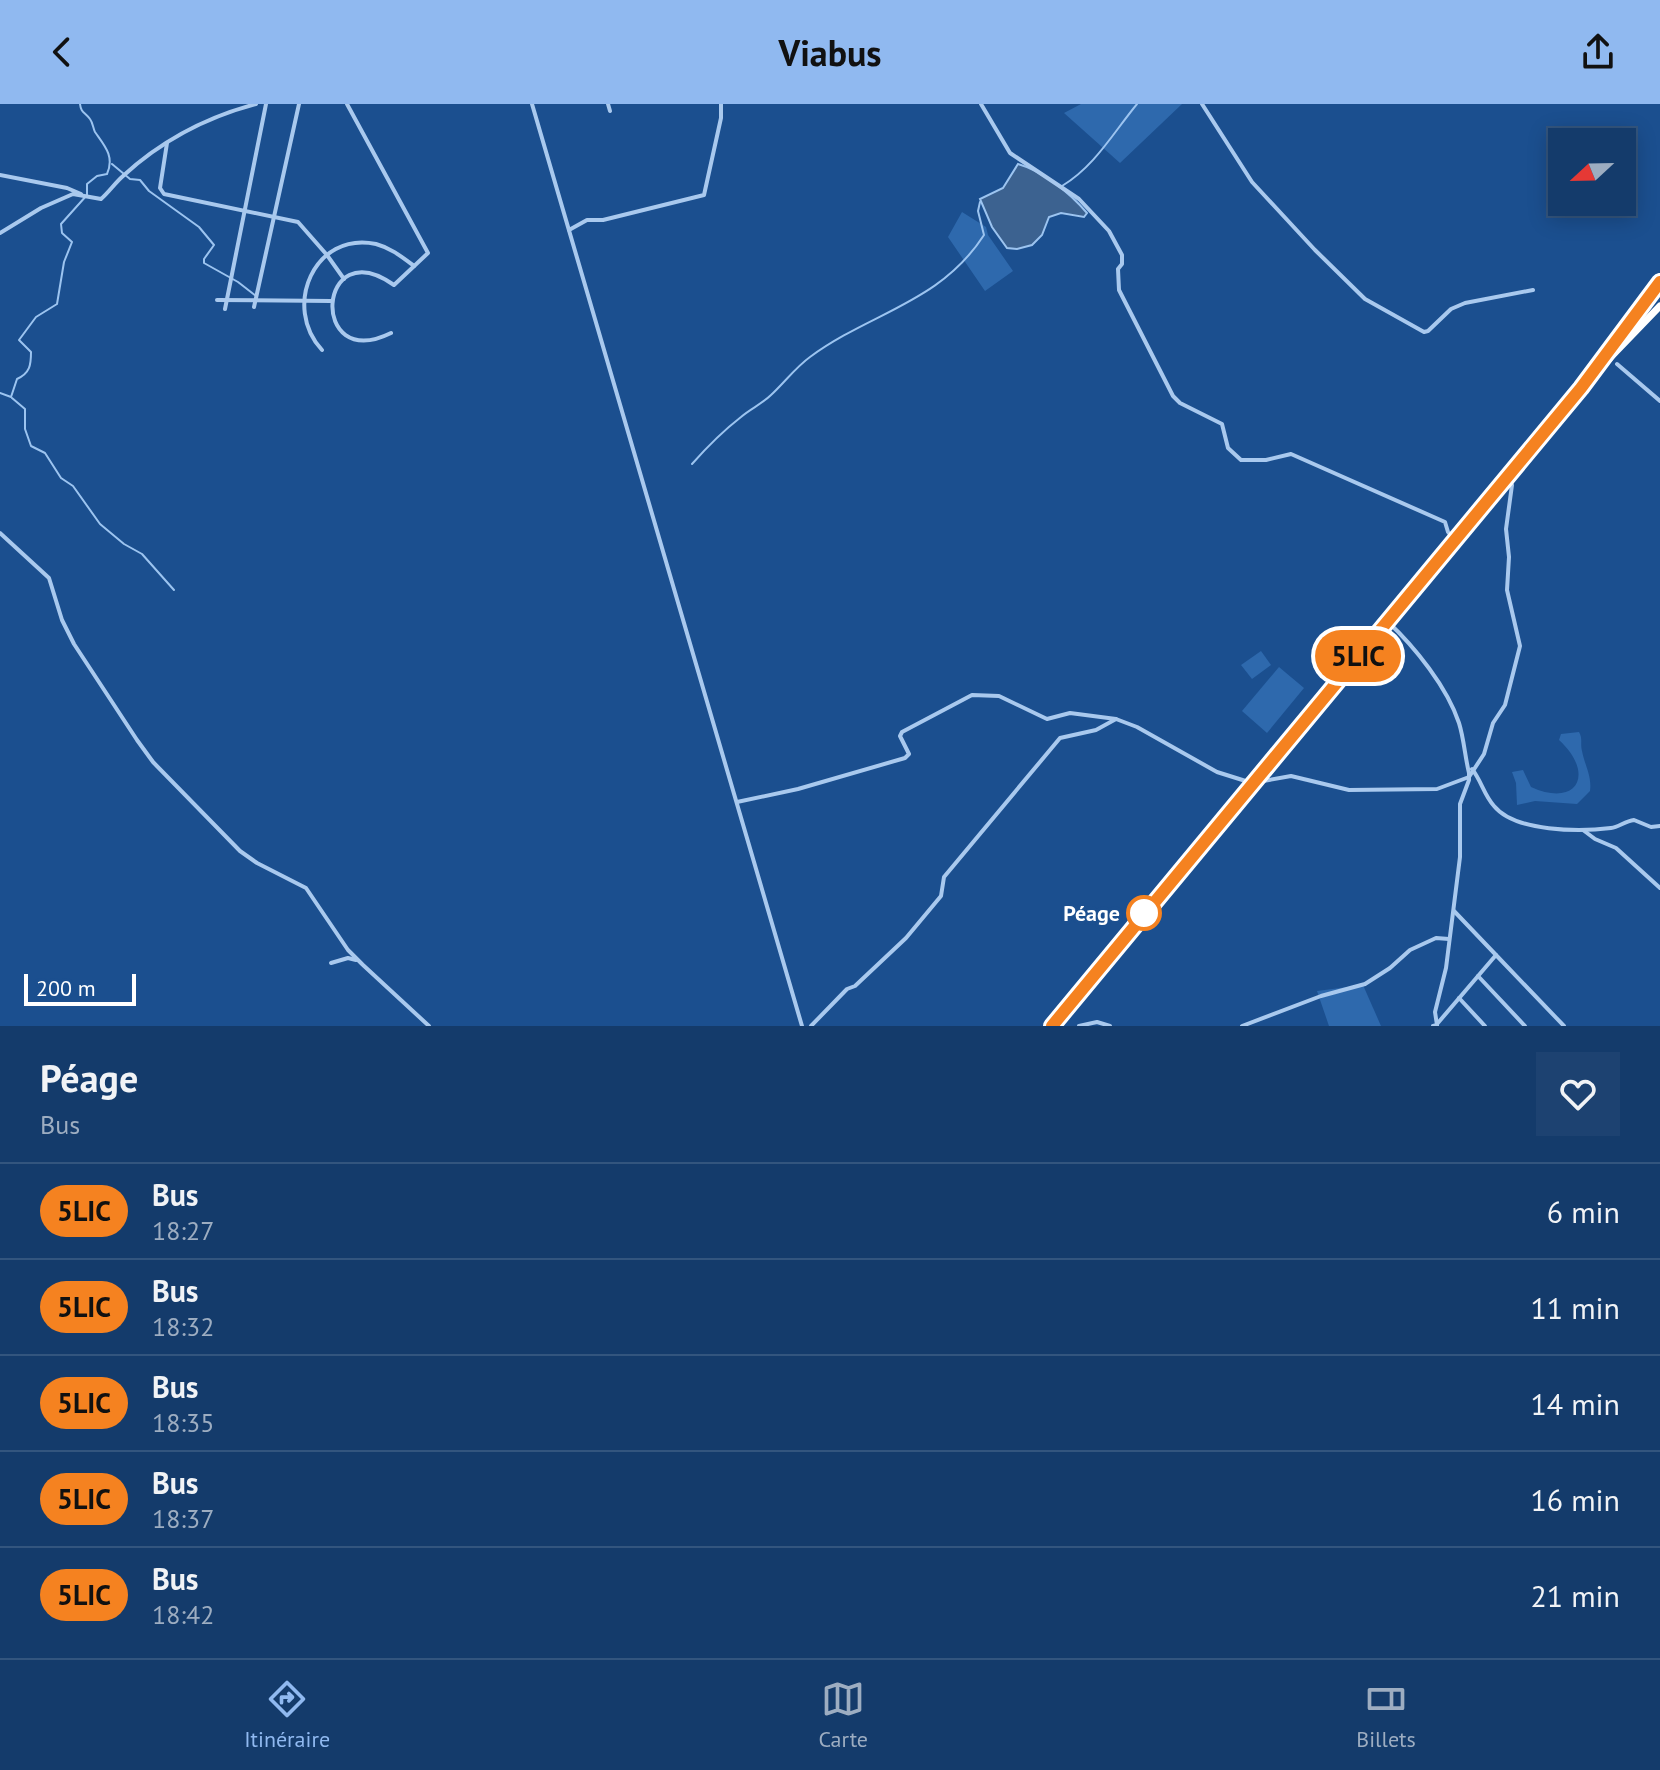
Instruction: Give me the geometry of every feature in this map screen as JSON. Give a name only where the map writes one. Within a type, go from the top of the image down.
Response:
[{"type":"highway","points":[[1052,1026],[1581,388],[1660,282]]},
{"type":"highway","points":[[1581,388],[1660,306]]},
{"type":"street","points":[[0,233],[41,208],[73,194],[101,199],[124,175],[167,143],[228,111],[256,104]]},
{"type":"street","points":[[225,309],[266,104]]},
{"type":"street","points":[[254,307],[299,104]]},
{"type":"street","points":[[347,104],[428,253],[394,285],[366,272],[357,272],[344,279],[335,289],[331,301],[333,318],[349,337],[369,341],[391,333]]},
{"type":"street","points":[[532,104],[802,1026]]},
{"type":"street","points":[[608,104],[610,111]]},
{"type":"street","points":[[569,230],[587,220],[603,220],[704,195],[721,118],[721,104]]},
{"type":"street","points":[[981,104],[1010,153],[1079,199],[1109,231],[1122,255],[1118,269],[1119,290],[1173,396],[1180,403],[1222,424],[1225,440],[1233,454],[1250,462],[1291,454],[1445,522],[1455,540]]},
{"type":"street","points":[[1202,104],[1252,182],[1315,250],[1365,299],[1411,325],[1428,331],[1451,309],[1465,303],[1533,290]]},
{"type":"street","points":[[167,143],[160,188],[164,194],[298,222],[344,279]]},
{"type":"street","points":[[0,175],[67,188],[83,195]]},
{"type":"street","points":[[322,350],[310,334],[304,288],[327,255],[349,244],[373,244],[395,252],[414,266]]},
{"type":"street","points":[[217,300],[331,301]]},
{"type":"street","points":[[1617,364],[1660,401]]},
{"type":"street","points":[[1436,1026],[1435,1012],[1460,857],[1460,804],[1469,777],[1484,754],[1493,723],[1505,705],[1520,646],[1507,590],[1509,557],[1506,529],[1512,485],[1508,476]]},
{"type":"street","points":[[0,533],[49,578],[62,620],[74,644],[91,674],[153,762],[240,851],[306,888],[348,950],[429,1026]]},
{"type":"street","points":[[1387,621],[1408,640],[1440,684],[1458,721],[1469,777]]},
{"type":"street","points":[[737,802],[798,789],[905,758],[909,754],[900,736],[902,732],[970,696],[999,696],[1047,719],[1070,713],[1116,719],[1137,727],[1209,768],[1252,783],[1291,776],[1349,790],[1437,789],[1469,777]]},
{"type":"street","points":[[811,1026],[847,989],[855,986],[906,938],[942,894],[944,877],[1060,738],[1096,730],[1116,719]]},
{"type":"street","points":[[1467,765],[1473,770],[1491,804],[1504,816],[1520,823],[1541,825],[1555,831],[1614,829],[1634,820],[1651,827],[1660,826]]},
{"type":"street","points":[[1581,828],[1595,839],[1616,848],[1660,888]]},
{"type":"street","points":[[1453,909],[1564,1026]]},
{"type":"street","points":[[1242,1026],[1321,996],[1365,984],[1410,950],[1436,938],[1449,939]]},
{"type":"street","points":[[1436,1026],[1496,955]]},
{"type":"street","points":[[331,963],[348,958],[362,964]]},
{"type":"street","points":[[1478,976],[1525,1026]]},
{"type":"street","points":[[1459,998],[1485,1026]]},
{"type":"street","points":[[1079,1026],[1097,1022],[1110,1026]]},
{"type":"shaded area","points":[[1081,104],[1182,104],[1120,163],[1064,113]]},
{"type":"shaded area","points":[[1018,164],[1056,184],[1087,213],[1084,217],[1061,213],[1049,217],[1042,235],[1032,245],[1017,249],[1007,248],[992,227],[980,199],[1003,188]]},
{"type":"shaded area","points":[[962,212],[986,227],[988,235],[1013,271],[985,291],[948,237]]},
{"type":"shaded area","points":[[1261,651],[1271,665],[1252,679],[1241,665]]},
{"type":"shaded area","points":[[1279,667],[1304,688],[1267,733],[1242,711]]},
{"type":"shaded area","points":[[1579,732],[1590,791],[1577,804],[1535,801],[1517,805],[1512,772],[1523,770],[1531,787],[1547,792],[1560,793],[1576,784],[1579,775],[1577,765],[1559,740],[1561,734]]},
{"type":"shaded area","points":[[1363,985],[1381,1026],[1329,1026],[1317,991]]},
{"type":"waterway","points":[[0,393],[11,397],[17,379],[29,368],[31,352],[19,340],[36,317],[57,304],[64,262],[72,242],[62,233],[61,224],[87,195],[87,184],[97,176],[107,174],[109,168],[107,151],[80,104]]},
{"type":"waterway","points":[[1062,186],[1094,159],[1137,104]]},
{"type":"waterway","points":[[112,164],[130,179],[140,180],[149,191],[199,227],[214,245],[204,263],[256,296]]},
{"type":"waterway","points":[[692,464],[810,357],[926,292],[947,276],[984,235],[978,211],[980,202]]},
{"type":"waterway","points":[[12,398],[25,409],[25,429],[31,446],[45,453],[61,478],[73,486],[100,524],[142,554],[174,590]]},
{"type":"bus line","name":"5LIC","points":[[1052,1026],[1581,388],[1660,282]]},
{"type":"place","name":"Péage","points":[[1144,913]]}]
